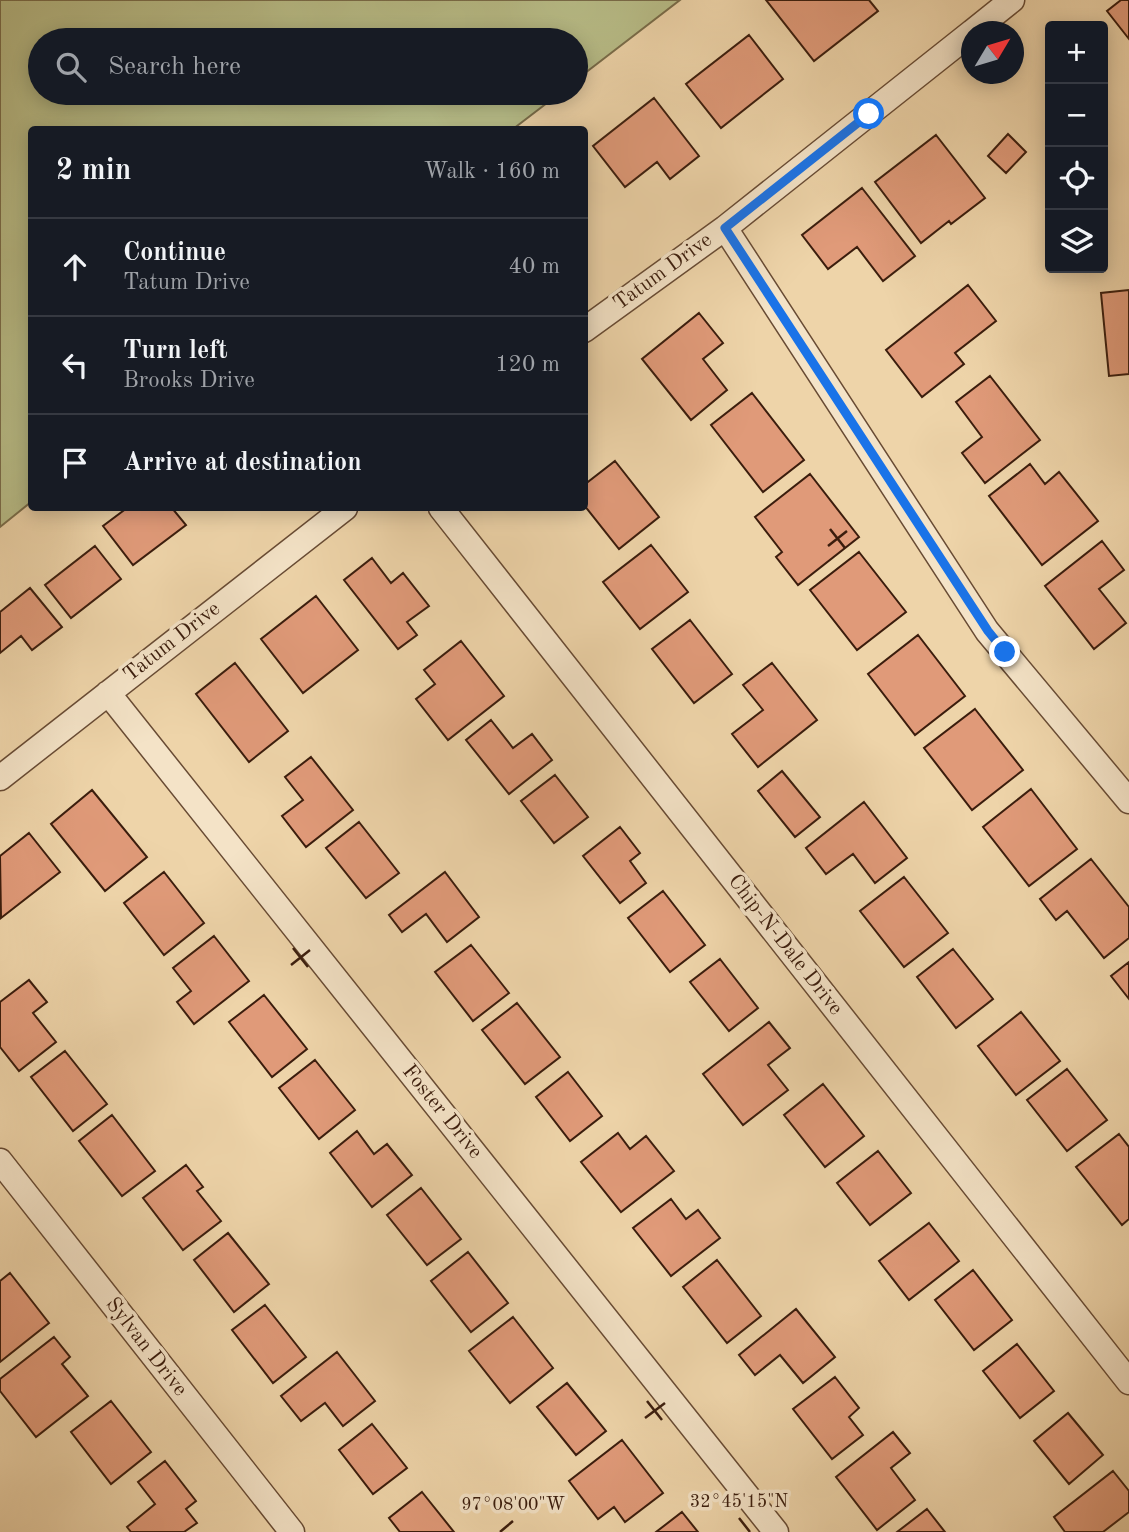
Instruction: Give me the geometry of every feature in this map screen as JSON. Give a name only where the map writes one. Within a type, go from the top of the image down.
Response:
[{"type":"street","name":"Tatum Drive","points":[[986,21],[1012,0]]},
{"type":"street","name":"Tatum Drive","points":[[588,327],[725,228],[961,41]]},
{"type":"street","points":[[725,228],[988,631],[1129,801]]},
{"type":"street","name":"Tatum Drive","points":[[0,778],[341,511]]},
{"type":"street","name":"Chip-N-Dale Drive","points":[[443,511],[1129,1382]]},
{"type":"street","name":"Foster Drive","points":[[108,693],[776,1532]]},
{"type":"street","name":"Sylvan Drive","points":[[0,1161],[292,1532]]},
{"type":"green space","points":[[0,0],[680,0],[588,71],[588,28],[28,28],[28,105],[544,105],[517,126],[28,126],[28,504],[0,527]]},
{"type":"building","points":[[766,0],[869,0],[878,11],[814,61]]},
{"type":"building","points":[[1121,0],[1129,0],[1129,39],[1107,11]]},
{"type":"building","points":[[749,35],[783,79],[721,128],[686,84]]},
{"type":"building","points":[[654,98],[699,156],[670,179],[657,162],[625,187],[593,146]]},
{"type":"building","points":[[1008,134],[1026,152],[1006,173],[988,156]]},
{"type":"building","points":[[936,135],[985,198],[921,243],[875,182]]},
{"type":"building","points":[[862,188],[915,256],[883,281],[857,247],[828,269],[802,235]]},
{"type":"building","points":[[968,285],[996,321],[955,353],[964,364],[922,397],[886,350]]},
{"type":"building","points":[[1129,290],[1129,374],[1109,376],[1101,293]]},
{"type":"building","points":[[699,313],[723,343],[703,359],[727,390],[691,420],[642,359]]},
{"type":"building","points":[[990,376],[1040,440],[985,483],[962,453],[982,437],[956,402]]},
{"type":"building","points":[[752,393],[804,460],[763,492],[711,425]]},
{"type":"building","points":[[615,461],[659,517],[619,549],[588,510],[588,482]]},
{"type":"building","points":[[1030,464],[1045,484],[1059,472],[1098,521],[1042,565],[989,496]]},
{"type":"building","points":[[810,474],[859,537],[798,585],[776,557],[782,552],[755,517]]},
{"type":"building","points":[[123,511],[174,511],[186,525],[133,565],[103,526]]},
{"type":"building","points":[[1102,541],[1124,570],[1099,589],[1126,623],[1094,649],[1045,586]]},
{"type":"building","points":[[651,545],[688,592],[640,629],[603,582]]},
{"type":"building","points":[[95,546],[121,579],[71,618],[45,585]]},
{"type":"building","points":[[859,552],[906,612],[857,650],[810,590]]},
{"type":"building","points":[[372,558],[391,583],[403,573],[429,606],[407,622],[417,635],[398,649],[344,580]]},
{"type":"building","points":[[30,588],[62,627],[32,650],[21,636],[0,653],[0,612]]},
{"type":"building","points":[[316,596],[358,650],[303,693],[261,639]]},
{"type":"building","points":[[690,620],[732,674],[694,703],[652,649]]},
{"type":"building","points":[[918,635],[965,696],[915,735],[868,674]]},
{"type":"building","points":[[461,641],[504,696],[448,740],[416,699],[435,684],[424,670]]},
{"type":"building","points":[[235,663],[288,731],[249,762],[196,694]]},
{"type":"building","points":[[772,663],[817,720],[758,767],[732,734],[763,710],[743,685]]},
{"type":"building","points":[[975,709],[1023,770],[972,810],[924,748]]},
{"type":"building","points":[[491,720],[513,748],[532,734],[552,760],[509,794],[466,740]]},
{"type":"building","points":[[311,757],[353,810],[306,847],[282,816],[303,800],[285,777]]},
{"type":"building","points":[[782,771],[820,817],[795,837],[758,791]]},
{"type":"building","points":[[555,775],[588,817],[554,843],[521,801]]},
{"type":"building","points":[[1031,789],[1077,849],[1029,886],[983,827]]},
{"type":"building","points":[[92,790],[147,857],[105,891],[51,824]]},
{"type":"building","points":[[864,802],[907,858],[875,883],[853,854],[826,874],[806,848]]},
{"type":"building","points":[[359,822],[399,873],[366,898],[326,848]]},
{"type":"building","points":[[620,827],[640,853],[630,861],[646,883],[620,903],[583,856]]},
{"type":"building","points":[[29,833],[60,872],[1,918],[0,856]]},
{"type":"building","points":[[1091,859],[1129,907],[1129,938],[1104,958],[1067,911],[1056,920],[1040,899]]},
{"type":"building","points":[[164,872],[204,923],[164,955],[124,903]]},
{"type":"building","points":[[445,872],[479,917],[447,942],[426,914],[402,932],[389,915]]},
{"type":"building","points":[[904,877],[948,933],[904,967],[860,911]]},
{"type":"building","points":[[663,891],[705,945],[670,972],[628,918]]},
{"type":"building","points":[[214,936],[249,981],[194,1024],[177,1002],[191,991],[173,968]]},
{"type":"building","points":[[471,945],[509,993],[473,1021],[435,972]]},
{"type":"building","points":[[953,949],[993,999],[956,1028],[917,977]]},
{"type":"building","points":[[720,959],[758,1008],[729,1031],[690,982]]},
{"type":"building","points":[[1129,962],[1129,999],[1111,976]]},
{"type":"building","points":[[29,980],[47,1002],[33,1013],[56,1042],[19,1071],[0,1047],[0,1002]]},
{"type":"building","points":[[264,995],[307,1049],[272,1077],[229,1022]]},
{"type":"building","points":[[517,1003],[560,1057],[525,1084],[482,1030]]},
{"type":"building","points":[[1021,1012],[1060,1061],[1016,1095],[978,1046]]},
{"type":"building","points":[[769,1022],[790,1048],[768,1065],[788,1090],[743,1125],[703,1074]]},
{"type":"building","points":[[65,1051],[107,1104],[73,1131],[31,1077]]},
{"type":"building","points":[[315,1060],[355,1110],[319,1139],[279,1088]]},
{"type":"building","points":[[1067,1069],[1107,1120],[1067,1151],[1027,1100]]},
{"type":"building","points":[[568,1072],[602,1116],[570,1141],[536,1097]]},
{"type":"building","points":[[823,1084],[864,1136],[825,1167],[784,1115]]},
{"type":"building","points":[[112,1115],[155,1171],[122,1196],[79,1141]]},
{"type":"building","points":[[357,1131],[374,1154],[387,1144],[412,1175],[372,1207],[330,1153]]},
{"type":"building","points":[[618,1133],[630,1149],[646,1136],[674,1171],[621,1212],[581,1162]]},
{"type":"building","points":[[1119,1134],[1129,1147],[1129,1219],[1122,1225],[1076,1167]]},
{"type":"building","points":[[878,1151],[911,1193],[870,1225],[837,1183]]},
{"type":"building","points":[[186,1165],[203,1187],[197,1191],[221,1221],[183,1250],[143,1198]]},
{"type":"building","points":[[421,1188],[461,1239],[427,1265],[387,1215]]},
{"type":"building","points":[[671,1199],[686,1219],[698,1210],[720,1238],[671,1276],[633,1228]]},
{"type":"building","points":[[929,1223],[959,1261],[909,1300],[879,1261]]},
{"type":"building","points":[[228,1233],[269,1284],[234,1312],[194,1260]]},
{"type":"building","points":[[468,1252],[508,1303],[471,1332],[431,1281]]},
{"type":"building","points":[[717,1260],[761,1316],[727,1343],[683,1287]]},
{"type":"building","points":[[973,1270],[1012,1320],[974,1350],[935,1300]]},
{"type":"building","points":[[10,1273],[49,1323],[0,1362],[0,1281]]},
{"type":"building","points":[[265,1305],[306,1357],[273,1383],[232,1330]]},
{"type":"building","points":[[796,1309],[835,1357],[803,1383],[780,1355],[755,1375],[739,1355]]},
{"type":"building","points":[[513,1317],[553,1368],[510,1403],[469,1351]]},
{"type":"building","points":[[54,1337],[70,1357],[62,1364],[88,1396],[36,1437],[0,1391],[0,1379]]},
{"type":"building","points":[[1017,1344],[1054,1391],[1020,1418],[983,1371]]},
{"type":"building","points":[[337,1352],[375,1401],[343,1426],[325,1403],[301,1421],[281,1396]]},
{"type":"building","points":[[835,1377],[859,1408],[849,1417],[863,1435],[832,1459],[793,1409]]},
{"type":"building","points":[[567,1383],[606,1431],[576,1455],[537,1407]]},
{"type":"building","points":[[111,1401],[151,1452],[111,1484],[71,1432]]},
{"type":"building","points":[[1068,1413],[1103,1455],[1069,1484],[1034,1441]]},
{"type":"building","points":[[372,1424],[407,1468],[373,1494],[339,1450]]},
{"type":"building","points":[[893,1432],[910,1453],[891,1468],[915,1500],[877,1530],[836,1477]]},
{"type":"building","points":[[622,1440],[663,1493],[625,1522],[614,1507],[598,1519],[569,1481]]},
{"type":"building","points":[[165,1461],[196,1501],[186,1509],[197,1523],[184,1532],[131,1532],[127,1527],[155,1504],[138,1482]]},
{"type":"building","points":[[1113,1471],[1129,1491],[1129,1512],[1103,1532],[1065,1532],[1054,1517]]},
{"type":"building","points":[[422,1492],[454,1532],[400,1532],[389,1518]]},
{"type":"building","points":[[927,1509],[945,1532],[897,1532]]},
{"type":"building","points":[[682,1512],[698,1532],[656,1532]]},
{"type":"route","points":[[869,114],[725,228],[988,631],[1005,652]]}]
